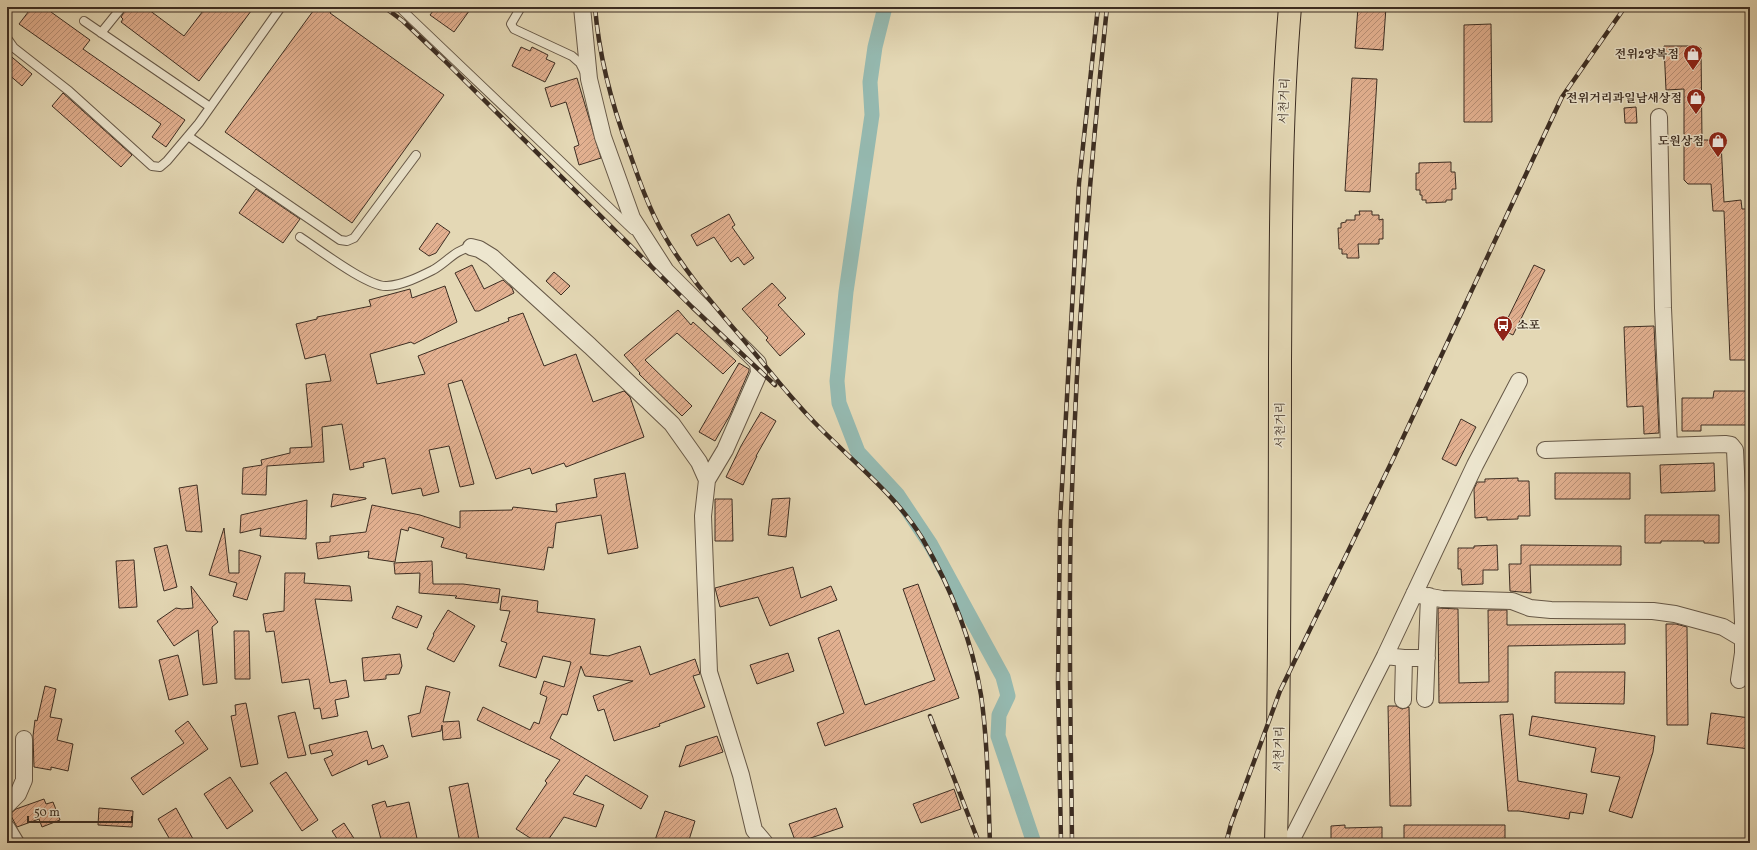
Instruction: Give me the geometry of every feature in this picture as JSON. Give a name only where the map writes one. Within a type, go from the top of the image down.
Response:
[{"type":"main road","name":"서천거리","points":[[1276,843],[1280,692],[1281,185],[1286,53],[1290,7]]},
{"type":"street","points":[[582,7],[589,79],[603,137],[632,218],[666,271],[741,348],[758,363],[759,373],[725,450],[708,480],[703,516],[709,672],[741,775],[754,830],[765,843]]},
{"type":"street","points":[[1659,117],[1663,308],[1669,446]]},
{"type":"street","points":[[471,247],[479,249],[492,257],[590,346],[672,424],[699,462],[708,480]]},
{"type":"street","points":[[1290,843],[1385,656],[1421,595],[1475,464],[1519,380]]},
{"type":"street","points":[[1545,450],[1731,445],[1735,450],[1747,641],[1743,654],[1739,680]]},
{"type":"street","points":[[1421,595],[1448,599],[1512,601],[1530,608],[1551,610],[1653,611],[1675,614],[1723,627],[1747,641]]},
{"type":"street","points":[[1404,658],[1403,692],[1425,692],[1427,658],[1421,595]]},
{"type":"street","points":[[1385,656],[1427,658]]},
{"type":"street","points":[[7,804],[18,794],[24,780],[24,739]]},
{"type":"street","points":[[7,828],[16,843]]},
{"type":"lane","points":[[101,33],[122,7]]},
{"type":"lane","points":[[7,38],[14,48],[69,92],[152,166],[160,166],[168,161],[188,136],[281,7]]},
{"type":"lane","points":[[399,7],[651,247]]},
{"type":"lane","points":[[521,7],[512,24],[514,29],[572,56],[580,63],[589,79]]},
{"type":"lane","points":[[84,22],[210,107]]},
{"type":"lane","points":[[188,136],[340,240],[347,241],[354,238],[416,155]]},
{"type":"lane","points":[[300,238],[365,280],[386,287],[416,278],[436,268],[461,248],[471,247]]},
{"type":"building","points":[[32,7],[55,7],[51,12],[90,40],[83,49],[185,120],[166,147],[152,137],[161,124],[19,24]]},
{"type":"building","points":[[127,7],[145,7],[184,36],[206,7],[254,7],[199,81],[121,22],[123,19],[121,17]]},
{"type":"building","points":[[316,7],[334,7],[330,13],[444,95],[352,223],[225,132]]},
{"type":"building","points":[[436,7],[472,7],[454,32],[430,15]]},
{"type":"building","points":[[1358,7],[1386,7],[1383,50],[1355,48]]},
{"type":"building","points":[[1491,24],[1492,122],[1464,122],[1464,25]]},
{"type":"building","points":[[1664,46],[1696,46],[1701,48],[1702,140],[1717,140],[1721,142],[1724,202],[1741,200],[1742,209],[1750,209],[1750,360],[1730,360],[1724,211],[1713,211],[1711,184],[1688,184],[1684,180],[1684,89],[1666,90]]},
{"type":"building","points":[[521,47],[530,51],[532,47],[548,55],[546,59],[555,63],[545,82],[512,66]]},
{"type":"building","points":[[7,53],[32,74],[22,86],[7,73]]},
{"type":"building","points":[[577,78],[601,158],[579,165],[574,147],[579,145],[566,102],[551,107],[545,88]]},
{"type":"building","points":[[1352,78],[1377,79],[1370,192],[1345,191]]},
{"type":"building","points":[[63,93],[132,155],[121,167],[52,106]]},
{"type":"building","points":[[1636,107],[1637,123],[1625,123],[1624,108]]},
{"type":"building","points":[[1451,162],[1451,172],[1455,172],[1456,189],[1452,189],[1452,200],[1446,200],[1446,202],[1426,203],[1426,200],[1422,200],[1420,190],[1416,190],[1416,173],[1419,173],[1419,163]]},
{"type":"building","points":[[256,189],[300,219],[283,243],[239,213]]},
{"type":"building","points":[[1359,211],[1372,211],[1372,215],[1379,215],[1379,220],[1383,219],[1383,239],[1379,239],[1379,244],[1358,244],[1359,258],[1347,258],[1347,254],[1342,254],[1342,249],[1339,249],[1338,228],[1341,228],[1341,223],[1346,222],[1346,220],[1355,220],[1355,215],[1360,215]]},
{"type":"building","points":[[729,214],[735,225],[732,227],[754,258],[744,265],[738,257],[731,262],[714,237],[697,246],[691,235]]},
{"type":"building","points":[[437,223],[450,232],[436,253],[429,256],[419,249]]},
{"type":"building","points":[[472,265],[484,289],[503,280],[512,288],[514,293],[479,311],[475,311],[455,273]]},
{"type":"building","points":[[1534,265],[1545,270],[1513,335],[1502,330]]},
{"type":"building","points":[[554,272],[570,286],[561,295],[546,281]]},
{"type":"building","points":[[772,283],[786,298],[778,305],[805,334],[780,356],[766,340],[768,338],[742,309]]},
{"type":"building","points":[[445,286],[457,322],[414,344],[411,342],[370,354],[377,384],[425,374],[418,356],[509,321],[508,318],[523,313],[544,366],[576,354],[593,402],[624,391],[630,397],[644,437],[566,467],[564,463],[532,474],[530,468],[496,479],[462,380],[448,384],[474,484],[460,487],[449,446],[429,450],[439,492],[423,496],[421,488],[392,494],[385,458],[363,463],[364,467],[350,470],[342,424],[322,427],[324,462],[267,466],[266,495],[242,494],[243,468],[262,465],[261,460],[290,453],[290,448],[312,447],[306,384],[331,381],[325,354],[305,359],[296,324],[317,319],[317,317],[371,306],[369,300],[410,289],[412,298]]},
{"type":"building","points":[[678,310],[691,325],[693,322],[736,361],[723,374],[677,333],[645,360],[692,406],[682,416],[639,374],[640,373],[624,355]]},
{"type":"building","points":[[1654,326],[1659,433],[1644,434],[1643,406],[1627,407],[1624,327]]},
{"type":"building","points":[[739,363],[749,369],[749,371],[730,415],[715,441],[699,432]]},
{"type":"building","points":[[1714,391],[1750,391],[1750,425],[1701,425],[1701,431],[1682,431],[1682,398],[1713,398]]},
{"type":"building","points":[[761,412],[776,421],[756,456],[743,485],[726,477],[741,446]]},
{"type":"building","points":[[1461,419],[1476,427],[1456,466],[1442,459]]},
{"type":"building","points":[[1714,463],[1715,491],[1661,493],[1660,465]]},
{"type":"building","points":[[625,473],[638,548],[608,554],[601,515],[556,523],[553,548],[548,547],[544,570],[466,558],[467,554],[441,547],[444,538],[409,527],[408,531],[401,529],[395,562],[368,558],[369,551],[318,559],[316,543],[330,542],[330,536],[366,532],[372,505],[420,515],[460,528],[460,511],[512,510],[513,507],[557,512],[556,504],[597,497],[594,479]]},
{"type":"building","points":[[1555,473],[1630,473],[1630,499],[1555,499]]},
{"type":"building","points":[[1518,478],[1518,481],[1529,481],[1530,516],[1518,516],[1518,519],[1487,520],[1487,517],[1475,518],[1474,489],[1477,482],[1485,482],[1485,479]]},
{"type":"building","points":[[197,485],[202,532],[186,531],[179,488]]},
{"type":"building","points":[[333,494],[366,498],[366,499],[331,507]]},
{"type":"building","points":[[790,498],[786,537],[768,535],[772,499]]},
{"type":"building","points":[[715,499],[732,499],[733,541],[715,541]]},
{"type":"building","points":[[307,500],[306,539],[260,536],[261,528],[240,533],[241,515]]},
{"type":"building","points":[[1645,515],[1719,515],[1719,543],[1704,543],[1704,541],[1661,541],[1661,543],[1645,543]]},
{"type":"building","points":[[224,528],[229,573],[239,573],[239,550],[261,556],[247,600],[233,596],[237,583],[209,575]]},
{"type":"building","points":[[167,545],[177,587],[164,591],[154,548]]},
{"type":"building","points":[[1497,545],[1498,570],[1483,570],[1483,584],[1462,585],[1461,569],[1458,569],[1458,548],[1474,548],[1474,546]]},
{"type":"building","points":[[1521,545],[1621,546],[1621,565],[1530,565],[1531,593],[1510,591],[1509,564],[1521,564]]},
{"type":"building","points":[[134,560],[137,607],[119,608],[116,561]]},
{"type":"building","points":[[432,561],[433,584],[463,584],[500,589],[498,603],[455,598],[457,596],[419,593],[420,573],[395,574],[394,563]]},
{"type":"building","points":[[793,567],[801,598],[831,586],[837,600],[770,626],[758,597],[720,607],[715,588]]},
{"type":"building","points":[[285,573],[305,573],[304,583],[350,586],[352,601],[315,599],[330,683],[346,680],[349,697],[335,700],[338,716],[322,719],[320,708],[314,709],[309,679],[282,683],[274,631],[266,632],[263,614],[284,611]]},
{"type":"building","points":[[918,584],[959,698],[825,746],[817,723],[844,713],[818,638],[839,630],[865,705],[935,680],[903,589]]},
{"type":"building","points":[[191,586],[218,622],[212,627],[217,683],[203,685],[198,630],[174,646],[157,621],[176,608],[193,608]]},
{"type":"building","points":[[502,596],[538,601],[537,612],[595,619],[590,654],[608,656],[640,646],[650,675],[695,659],[700,674],[693,676],[705,707],[659,724],[660,726],[614,741],[604,709],[598,711],[593,696],[633,681],[585,676],[581,666],[567,715],[562,714],[550,738],[648,796],[641,809],[586,775],[573,794],[604,805],[596,827],[564,817],[546,843],[538,843],[516,829],[547,783],[545,781],[560,760],[477,720],[483,707],[530,730],[534,722],[539,724],[547,697],[540,694],[544,681],[564,687],[571,662],[543,656],[536,678],[499,666],[507,643],[501,641],[510,611],[500,610]]},
{"type":"building","points":[[397,606],[422,616],[417,628],[392,618]]},
{"type":"building","points":[[1438,608],[1458,609],[1459,683],[1489,682],[1488,610],[1507,610],[1507,625],[1625,624],[1625,644],[1508,646],[1508,702],[1439,703]]},
{"type":"building","points":[[448,610],[475,626],[454,662],[427,649],[434,635],[433,634]]},
{"type":"building","points":[[1666,624],[1676,624],[1687,627],[1688,725],[1667,725]]},
{"type":"building","points":[[234,631],[249,631],[250,679],[235,679]]},
{"type":"building","points":[[788,653],[794,671],[757,684],[750,665]]},
{"type":"building","points":[[400,654],[402,666],[399,674],[386,675],[386,679],[364,681],[362,658]]},
{"type":"building","points":[[178,655],[188,695],[169,700],[159,660]]},
{"type":"building","points":[[1555,672],[1625,672],[1624,704],[1555,703]]},
{"type":"building","points":[[45,686],[56,689],[50,717],[62,719],[57,740],[73,744],[68,771],[51,767],[51,770],[34,767],[33,736],[35,720],[37,721]]},
{"type":"building","points":[[426,686],[450,692],[443,722],[459,721],[461,738],[443,740],[442,725],[441,731],[412,737],[408,716],[420,713]]},
{"type":"building","points":[[246,703],[258,764],[241,767],[231,716],[236,715],[235,705]]},
{"type":"building","points":[[1388,706],[1396,706],[1402,709],[1409,707],[1411,806],[1390,806]]},
{"type":"building","points":[[295,712],[306,755],[288,758],[278,716]]},
{"type":"building","points":[[1711,713],[1750,718],[1750,749],[1707,744]]},
{"type":"building","points":[[1513,714],[1518,781],[1587,794],[1583,814],[1570,812],[1569,819],[1519,811],[1508,811],[1500,715]]},
{"type":"building","points":[[1532,716],[1655,736],[1653,752],[1632,818],[1609,811],[1620,777],[1591,772],[1596,748],[1529,735]]},
{"type":"building","points":[[188,721],[208,749],[143,795],[131,778],[184,743],[175,731]]},
{"type":"building","points":[[367,731],[372,749],[383,745],[388,757],[368,765],[367,760],[332,776],[324,759],[333,755],[331,750],[311,754],[309,745]]},
{"type":"building","points":[[717,736],[723,752],[679,767],[686,746]]},
{"type":"building","points":[[286,772],[318,820],[302,831],[270,783]]},
{"type":"building","points":[[230,777],[253,811],[227,829],[204,794]]},
{"type":"building","points":[[468,783],[479,840],[460,843],[449,787]]},
{"type":"building","points":[[954,789],[961,809],[921,823],[913,804]]},
{"type":"building","points":[[44,799],[46,804],[53,802],[60,820],[42,827],[39,819],[17,827],[10,814],[16,809]]},
{"type":"building","points":[[385,801],[387,807],[409,802],[418,843],[382,843],[372,805]]},
{"type":"building","points":[[99,808],[133,811],[132,827],[98,825]]},
{"type":"building","points":[[176,808],[193,839],[186,843],[172,843],[158,819]]},
{"type":"building","points":[[836,808],[843,827],[796,843],[789,824]]},
{"type":"building","points":[[665,811],[695,821],[688,843],[654,843]]},
{"type":"building","points":[[344,823],[357,843],[340,843],[332,831]]},
{"type":"building","points":[[1345,825],[1345,828],[1382,827],[1382,842],[1331,843],[1331,826]]},
{"type":"building","points":[[1404,825],[1505,825],[1505,843],[1404,843]]},
{"type":"waterway","points":[[885,7],[875,47],[870,82],[872,115],[846,292],[837,381],[839,403],[858,452],[897,494],[931,545],[1003,677],[1008,696],[999,715],[998,736],[1034,843]]},
{"type":"railway","points":[[384,7],[403,21],[444,60],[692,307],[775,385]]},
{"type":"railway","points":[[595,7],[603,62],[617,116],[649,205],[673,250],[705,294],[792,398],[899,507],[922,538],[951,594],[972,654],[981,695],[986,750],[990,843]]},
{"type":"railway","points":[[1061,843],[1058,682],[1060,522],[1079,183],[1098,7]]},
{"type":"railway","points":[[1072,843],[1070,600],[1073,455],[1084,263],[1094,135],[1107,7]]},
{"type":"railway","points":[[1226,843],[1231,824],[1280,691],[1394,457],[1562,97],[1625,7]]},
{"type":"railway","points":[[930,716],[979,843]]},
{"type":"place","name":"전위2양복점","points":[[1693,71]]},
{"type":"place","name":"전위거리과일남새상점","points":[[1696,115]]},
{"type":"place","name":"도원상점","points":[[1718,158]]},
{"type":"place","name":"소포","points":[[1503,342]]}]
